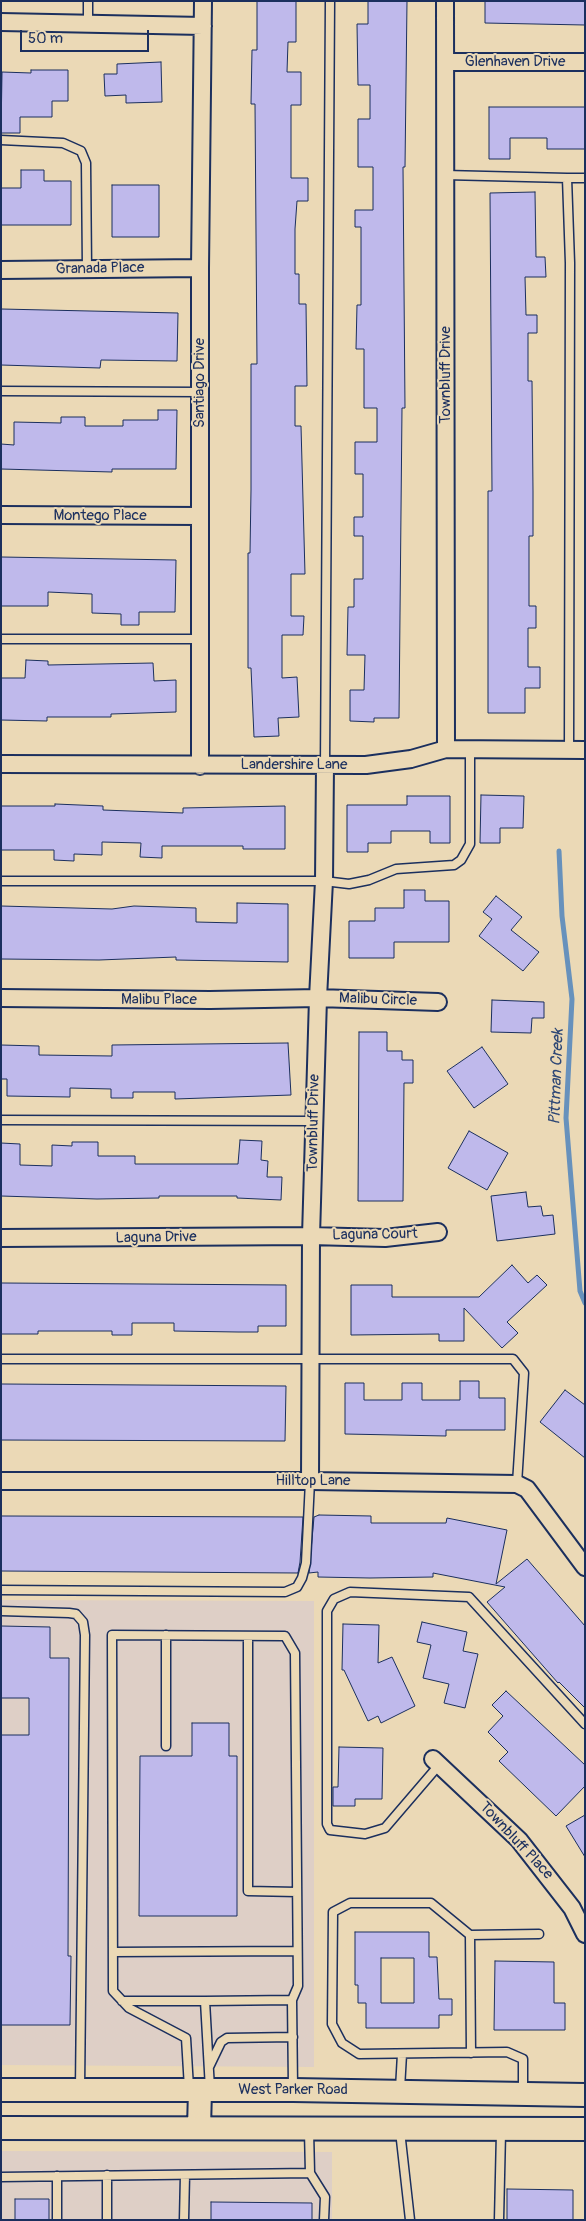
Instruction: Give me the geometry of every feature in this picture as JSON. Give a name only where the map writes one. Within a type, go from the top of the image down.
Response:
[{"type":"main road","name":"West Parker Road","points":[[1,2090],[80,2090],[202,2085],[293,2090],[585,2096]]},
{"type":"main road","points":[[199,2128],[202,2085]]},
{"type":"main road","points":[[399,2129],[400,2091]]},
{"type":"main road","points":[[1,2128],[585,2129]]},
{"type":"street","name":"Santiago Drive","points":[[200,766],[200,268],[203,1]]},
{"type":"street","name":"Townbluff Drive","points":[[445,1],[446,749]]},
{"type":"street","points":[[1,22],[203,26]]},
{"type":"street","name":"Glenhaven Drive","points":[[445,62],[585,62]]},
{"type":"street","name":"Granada Place","points":[[1,270],[200,268]]},
{"type":"street","name":"Montego Place","points":[[1,515],[200,516]]},
{"type":"street","name":"Landershire Lane","points":[[1,764],[200,766],[375,763],[411,758],[446,749],[577,750]]},
{"type":"street","name":"Townbluff Drive","points":[[310,1481],[311,1236],[318,998],[324,881],[325,764]]},
{"type":"street","name":"Malibu Place","points":[[1,998],[210,1000],[318,998]]},
{"type":"street","name":"Malibu Circle","points":[[318,998],[438,1002]]},
{"type":"street","name":"Laguna Court","points":[[311,1236],[386,1238],[438,1232]]},
{"type":"street","name":"Laguna Drive","points":[[1,1238],[311,1236]]},
{"type":"street","name":"Hilltop Lane","points":[[1,1481],[310,1481],[517,1484]]},
{"type":"street","points":[[517,1484],[527,1489],[585,1567]]},
{"type":"street","name":"Townbluff Place","points":[[436,1762],[519,1840],[572,1908],[585,1934]]},
{"type":"lane","points":[[88,1],[88,24]]},
{"type":"lane","points":[[325,764],[330,1]]},
{"type":"lane","points":[[1,140],[63,143],[82,150],[86,163],[87,269]]},
{"type":"lane","points":[[445,175],[585,178]]},
{"type":"lane","points":[[567,178],[570,262],[577,750]]},
{"type":"lane","points":[[1,391],[200,392]]},
{"type":"lane","points":[[1,639],[200,639]]},
{"type":"lane","points":[[1,881],[324,881],[349,884],[369,880],[396,869],[454,865],[461,860],[470,844],[470,749]]},
{"type":"lane","points":[[1,1120],[314,1121]]},
{"type":"lane","points":[[1,1359],[513,1360],[524,1373],[517,1484]]},
{"type":"lane","points":[[1,1590],[285,1592],[297,1587],[306,1564],[310,1481]]},
{"type":"lane","points":[[436,1762],[385,1828],[365,1834],[330,1830],[327,1824],[327,1611],[334,1599],[350,1592],[469,1596],[585,1724]]},
{"type":"lane","points":[[1,1611],[69,1613],[76,1614],[83,1622],[85,1644],[80,2090]]},
{"type":"lane","points":[[202,2085],[186,2038],[129,2008],[113,1990],[112,1635],[285,1636],[296,1654],[298,1986],[292,2000],[293,2090]]},
{"type":"lane","points":[[166,1635],[166,1746]]},
{"type":"lane","points":[[248,1636],[248,1891],[297,1892]]},
{"type":"lane","points":[[523,2094],[522,2059],[507,2052],[359,2054],[342,2043],[332,2024],[333,1912],[350,1903],[431,1902],[470,1935],[539,1934]]},
{"type":"lane","points":[[470,1935],[471,2053]]},
{"type":"lane","points":[[113,1952],[297,1951]]},
{"type":"lane","points":[[122,2001],[292,2000]]},
{"type":"lane","points":[[202,2085],[205,2001]]},
{"type":"lane","points":[[202,2085],[221,2042],[227,2038],[293,2037]]},
{"type":"lane","points":[[400,2091],[402,2054]]},
{"type":"lane","points":[[309,2128],[310,2173],[324,2197],[324,2220]]},
{"type":"lane","points":[[399,2129],[410,2220]]},
{"type":"lane","points":[[499,2220],[501,2129]]},
{"type":"lane","points":[[1,2177],[310,2173]]},
{"type":"lane","points":[[184,2220],[185,2175]]},
{"type":"lane","points":[[57,2176],[57,2220]]},
{"type":"lane","points":[[107,2176],[107,2220]]},
{"type":"shaded area","points":[[1,1600],[314,1601],[314,2067],[1,2065]]},
{"type":"shaded area","points":[[1,2151],[332,2152],[332,2220],[1,2220]]},
{"type":"building","points":[[257,1],[296,1],[296,42],[288,42],[287,72],[301,72],[301,105],[291,105],[291,178],[308,178],[308,201],[297,201],[295,229],[295,274],[299,274],[299,304],[306,304],[307,386],[295,386],[295,426],[301,426],[305,574],[291,574],[291,616],[304,616],[303,635],[282,635],[282,678],[297,677],[299,717],[278,718],[279,736],[254,737],[251,668],[248,668],[248,553],[250,553],[251,490],[251,364],[257,364],[255,104],[251,104],[252,50],[257,50]]},
{"type":"building","points":[[368,1],[407,1],[405,167],[403,167],[405,408],[402,408],[399,718],[374,718],[374,722],[350,721],[350,690],[364,690],[365,655],[347,655],[348,607],[354,607],[354,579],[363,579],[363,536],[354,536],[354,517],[363,517],[363,474],[355,474],[355,442],[377,442],[377,408],[364,408],[364,349],[356,349],[357,305],[361,305],[361,227],[355,227],[355,210],[373,210],[373,167],[358,167],[358,119],[370,119],[370,85],[358,85],[357,24],[368,24]]},
{"type":"building","points":[[485,1],[585,1],[585,25],[485,23]]},
{"type":"building","points":[[161,62],[162,102],[126,103],[126,95],[105,96],[104,74],[117,74],[117,64]]},
{"type":"building","points":[[31,70],[68,70],[68,101],[52,101],[52,117],[20,117],[20,133],[1,133],[2,72],[31,73]]},
{"type":"building","points":[[489,107],[585,107],[585,149],[547,149],[547,138],[510,138],[510,159],[489,159]]},
{"type":"building","points":[[21,170],[44,170],[44,181],[71,181],[71,225],[1,225],[1,188],[21,188]]},
{"type":"building","points":[[112,185],[159,185],[159,237],[112,237]]},
{"type":"building","points":[[535,192],[536,257],[545,257],[546,277],[525,277],[526,315],[537,315],[537,333],[528,333],[528,381],[532,381],[533,491],[533,536],[529,536],[529,606],[536,606],[536,628],[528,628],[528,667],[540,667],[540,688],[525,688],[525,713],[488,713],[488,491],[492,491],[490,193]]},
{"type":"building","points":[[1,309],[178,313],[177,361],[101,360],[100,368],[1,365]]},
{"type":"building","points":[[158,410],[177,410],[176,469],[112,469],[112,472],[1,469],[1,444],[14,445],[14,422],[61,423],[61,417],[85,417],[85,426],[123,426],[123,420],[158,420]]},
{"type":"building","points":[[1,557],[176,560],[175,612],[139,612],[139,625],[121,625],[121,614],[92,613],[92,594],[48,592],[48,606],[1,606]]},
{"type":"building","points":[[26,660],[48,661],[48,665],[153,663],[154,681],[176,680],[176,712],[111,714],[111,717],[47,717],[47,721],[1,720],[1,678],[25,678]]},
{"type":"building","points":[[481,795],[524,796],[523,828],[500,828],[500,843],[480,843]]},
{"type":"building","points":[[407,796],[450,796],[450,843],[430,843],[430,831],[391,831],[391,843],[368,843],[368,852],[347,852],[347,805],[407,805]]},
{"type":"building","points":[[55,804],[103,806],[103,810],[183,813],[183,808],[285,806],[285,849],[243,849],[243,846],[162,846],[162,858],[140,857],[141,843],[102,842],[102,855],[74,854],[74,861],[54,860],[54,850],[1,850],[1,806],[55,806]]},
{"type":"building","points":[[404,890],[425,890],[425,901],[449,901],[449,942],[394,942],[394,958],[349,958],[349,921],[375,921],[375,908],[404,908]]},
{"type":"building","points":[[496,896],[522,917],[511,930],[539,952],[523,971],[479,936],[492,919],[483,912]]},
{"type":"building","points":[[237,903],[288,904],[288,962],[176,960],[176,957],[99,960],[1,959],[1,906],[112,909],[134,906],[196,908],[196,922],[237,923]]},
{"type":"building","points":[[492,1000],[544,1002],[544,1018],[532,1018],[531,1033],[491,1032]]},
{"type":"building","points":[[359,1032],[387,1032],[387,1051],[402,1051],[402,1060],[413,1060],[413,1083],[404,1083],[403,1201],[358,1201]]},
{"type":"building","points":[[288,1043],[291,1095],[175,1099],[175,1092],[133,1092],[133,1098],[111,1098],[111,1089],[70,1088],[70,1097],[7,1096],[7,1079],[1,1079],[1,1045],[39,1046],[39,1055],[112,1056],[112,1045]]},
{"type":"building","points":[[482,1047],[508,1084],[474,1108],[447,1071]]},
{"type":"building","points":[[469,1131],[508,1153],[487,1190],[448,1168]]},
{"type":"building","points":[[240,1140],[262,1141],[261,1160],[268,1161],[267,1177],[282,1177],[281,1200],[237,1198],[237,1196],[159,1196],[159,1198],[97,1199],[1,1196],[1,1143],[20,1144],[20,1165],[52,1166],[52,1145],[72,1146],[72,1142],[98,1142],[98,1156],[135,1156],[135,1164],[238,1164]]},
{"type":"building","points":[[526,1192],[528,1207],[541,1206],[543,1216],[553,1215],[555,1234],[497,1241],[491,1196]]},
{"type":"building","points":[[512,1265],[528,1283],[537,1275],[547,1285],[507,1322],[518,1333],[502,1348],[464,1308],[464,1341],[439,1341],[439,1334],[351,1335],[351,1285],[392,1285],[392,1297],[479,1297]]},
{"type":"building","points":[[1,1283],[286,1285],[286,1326],[258,1326],[258,1332],[174,1331],[174,1323],[132,1323],[132,1335],[112,1335],[112,1331],[38,1331],[38,1334],[1,1334]]},
{"type":"building","points":[[460,1381],[479,1381],[479,1398],[505,1398],[505,1430],[446,1430],[446,1436],[345,1434],[345,1383],[364,1383],[364,1400],[402,1400],[402,1383],[422,1383],[422,1400],[460,1400]]},
{"type":"building","points":[[1,1384],[286,1386],[285,1441],[1,1440]]},
{"type":"building","points":[[565,1390],[585,1405],[585,1458],[540,1422]]},
{"type":"building","points":[[319,1515],[371,1516],[371,1523],[446,1523],[447,1518],[507,1530],[496,1584],[527,1559],[585,1626],[585,1708],[558,1683],[487,1602],[505,1587],[433,1573],[433,1577],[370,1578],[318,1577],[318,1572],[309,1573],[314,1517]]},
{"type":"building","points":[[1,1516],[303,1517],[300,1562],[298,1573],[1,1571]]},
{"type":"building","points":[[422,1622],[467,1632],[463,1651],[478,1654],[465,1708],[444,1703],[449,1684],[423,1678],[431,1645],[417,1642]]},
{"type":"building","points":[[343,1624],[379,1625],[378,1663],[392,1657],[415,1706],[381,1723],[378,1716],[368,1721],[344,1670],[342,1670]]},
{"type":"building","points":[[1,1626],[50,1627],[50,1658],[69,1658],[68,1956],[71,1956],[70,2025],[1,2025],[1,1735],[29,1735],[29,1698],[1,1698]]},
{"type":"building","points":[[506,1691],[585,1765],[585,1786],[556,1816],[499,1761],[508,1752],[488,1732],[503,1716],[492,1705]]},
{"type":"building","points":[[192,1723],[229,1723],[229,1756],[237,1756],[237,1916],[139,1916],[140,1756],[192,1756]]},
{"type":"building","points":[[339,1747],[383,1748],[382,1799],[355,1799],[355,1806],[333,1806],[333,1787],[338,1787]]},
{"type":"building","points":[[585,1815],[585,1857],[566,1826]]},
{"type":"building","points":[[355,1932],[429,1932],[429,1957],[437,1957],[439,1999],[452,1999],[452,2015],[439,2015],[439,2028],[366,2028],[366,2003],[358,2003],[358,1985],[355,1985]],"holes":[[[381,1958],[414,1958],[414,2003],[381,2003]]]},
{"type":"building","points":[[495,1961],[554,1962],[554,2003],[565,2003],[565,2030],[494,2030]]},
{"type":"building","points":[[507,2189],[573,2190],[573,2220],[507,2220]]},
{"type":"building","points":[[15,2199],[49,2199],[49,2220],[15,2220]]},
{"type":"building","points":[[211,2202],[312,2203],[312,2220],[211,2220]]},
{"type":"waterway","name":"Pittman Creek","points":[[559,851],[562,916],[572,999],[566,1118],[580,1291],[585,1303]]}]
